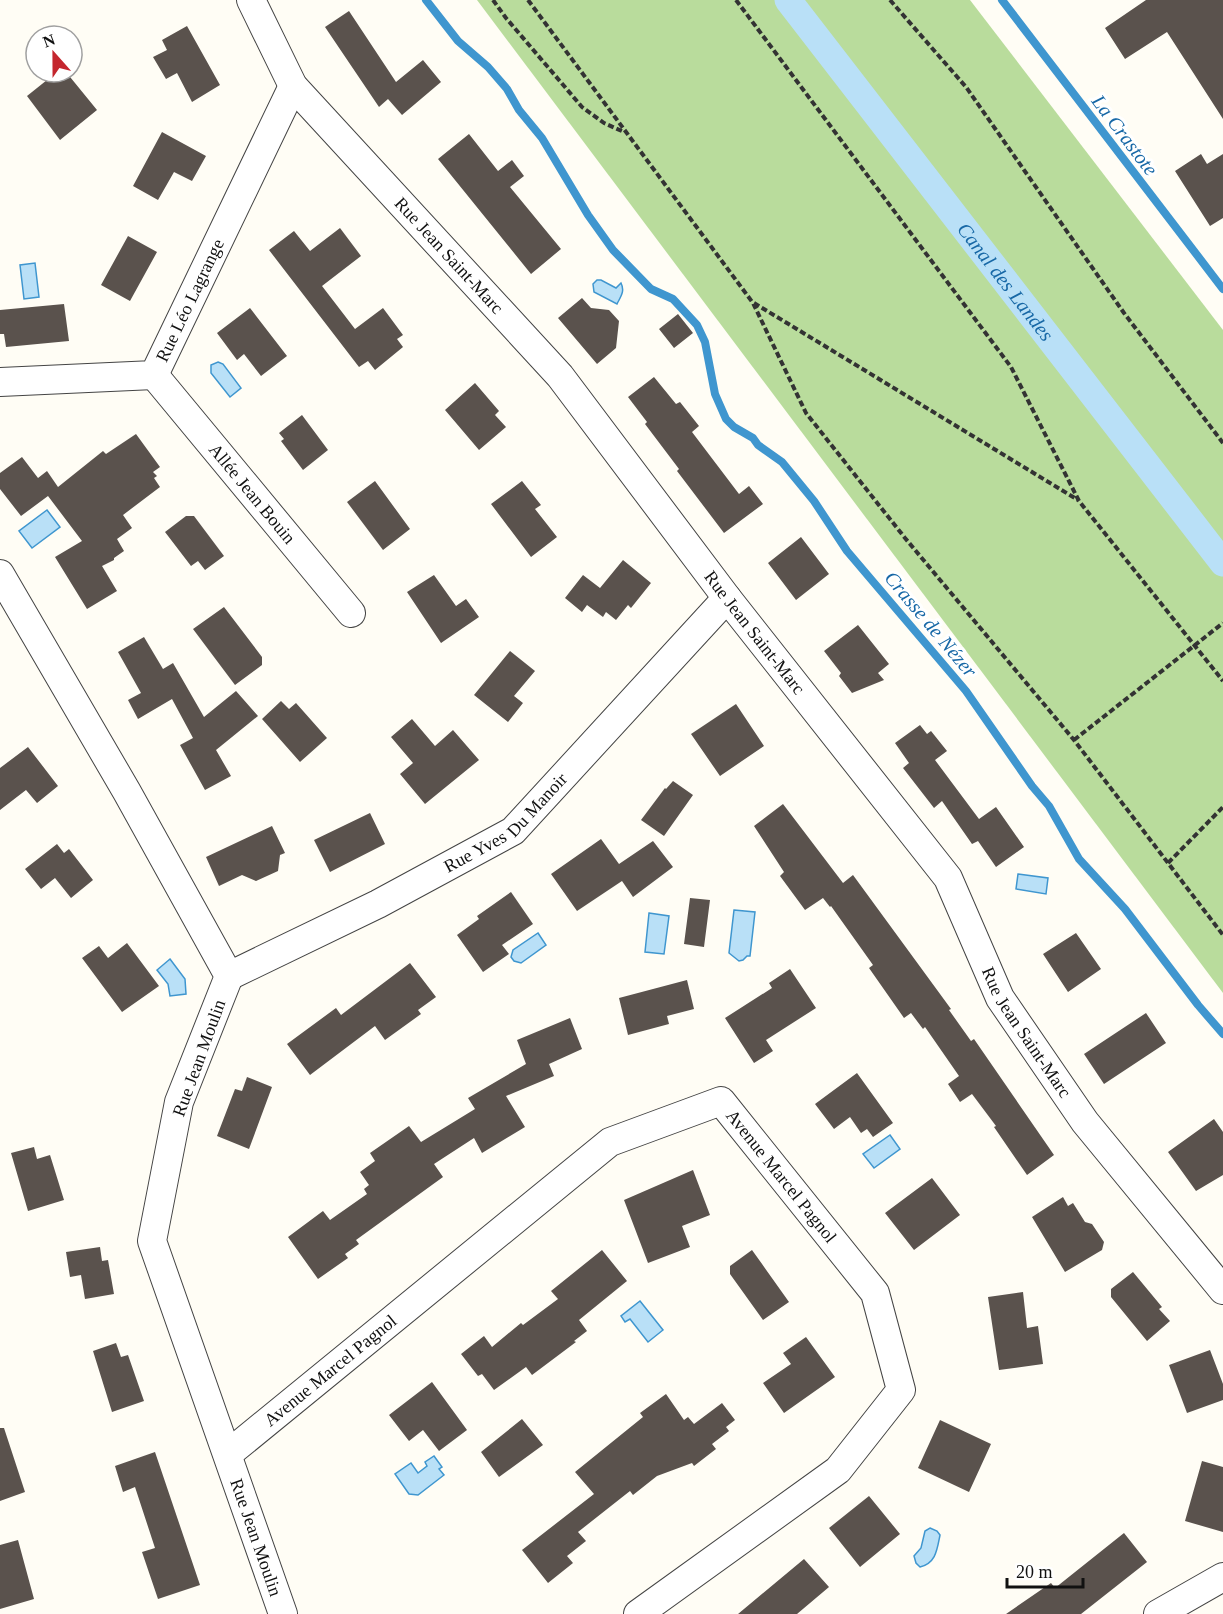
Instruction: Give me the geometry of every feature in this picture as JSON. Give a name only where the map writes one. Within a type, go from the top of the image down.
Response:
[{"type":"street","name":"Rue Jean Saint-Marc","points":[[251,0],[293,86],[560,376],[727,598],[948,878],[1000,998],[1085,1122],[1223,1290]]},
{"type":"street","name":"Rue Léo Lagrange","points":[[0,382],[154,375],[293,86]]},
{"type":"street","name":"Allée Jean Bouin","points":[[154,375],[351,613]]},
{"type":"street","name":"Rue Jean Moulin","points":[[0,574],[127,792],[229,976],[179,1102],[152,1241],[283,1614]]},
{"type":"street","name":"Rue Yves Du Manoir","points":[[229,976],[378,904],[513,831],[727,598]]},
{"type":"street","name":"Avenue Marcel Pagnol","points":[[228,1454],[610,1142],[721,1101],[875,1293],[901,1390],[838,1470],[638,1614]]},
{"type":"street","points":[[1158,1614],[1223,1577]]},
{"type":"path","points":[[493,0],[512,26],[582,107],[604,123],[626,133]]},
{"type":"path","points":[[528,0],[753,303],[806,413],[905,538],[1074,740],[1223,935]]},
{"type":"path","points":[[736,0],[1011,367],[1078,501],[1223,681]]},
{"type":"path","points":[[890,0],[966,87],[1124,313],[1223,443]]},
{"type":"path","points":[[753,303],[1078,501]]},
{"type":"path","points":[[1074,740],[1223,623]]},
{"type":"path","points":[[1168,863],[1223,807]]},
{"type":"green space","points":[[477,0],[970,0],[1223,330],[1223,993]]},
{"type":"water","points":[[35,263],[39,297],[24,299],[20,265]]},
{"type":"water","points":[[597,280],[616,288],[621,283],[623,291],[617,304],[594,292],[593,284]]},
{"type":"water","points":[[218,362],[223,364],[241,388],[230,397],[211,373],[211,365]]},
{"type":"water","points":[[47,510],[60,527],[32,548],[19,531]]},
{"type":"water","points":[[1018,874],[1048,878],[1046,894],[1016,889]]},
{"type":"water","points":[[734,910],[755,912],[750,956],[739,961],[729,953]]},
{"type":"water","points":[[649,913],[669,916],[664,954],[645,952]]},
{"type":"water","points":[[538,933],[546,945],[521,963],[514,961],[511,957],[513,950]]},
{"type":"water","points":[[170,959],[185,979],[186,994],[170,996],[168,984],[157,970]]},
{"type":"water","points":[[890,1135],[900,1149],[874,1168],[863,1154]]},
{"type":"water","points":[[640,1301],[663,1330],[648,1342],[630,1319],[625,1322],[621,1316]]},
{"type":"water","points":[[434,1456],[442,1467],[439,1469],[444,1475],[418,1495],[409,1494],[395,1474],[411,1463],[418,1473],[427,1466],[425,1462]]},
{"type":"water","points":[[930,1528],[940,1535],[938,1546],[933,1559],[920,1567],[914,1556],[921,1548],[925,1531]]},
{"type":"building","points":[[1146,0],[1223,0],[1223,119],[1167,32],[1125,59],[1105,28]]},
{"type":"building","points":[[349,11],[396,82],[423,60],[441,82],[402,115],[388,99],[379,107],[325,27]]},
{"type":"building","points":[[187,26],[220,85],[192,102],[177,73],[166,79],[153,57],[167,50],[162,40]]},
{"type":"building","points":[[42,84],[76,84],[97,110],[60,140],[27,96]]},
{"type":"building","points":[[162,132],[206,156],[192,181],[174,172],[158,200],[133,186]]},
{"type":"building","points":[[469,134],[498,171],[512,160],[524,176],[510,187],[561,249],[531,274],[438,159]]},
{"type":"building","points":[[1201,154],[1207,164],[1223,154],[1223,218],[1210,226],[1175,171]]},
{"type":"building","points":[[340,228],[361,256],[322,286],[355,329],[383,308],[403,335],[397,339],[403,347],[375,370],[368,361],[359,367],[269,250],[294,231],[310,251]]},
{"type":"building","points":[[128,236],[157,252],[130,301],[101,285]]},
{"type":"building","points":[[582,298],[591,308],[609,310],[619,321],[616,348],[597,364],[558,318]]},
{"type":"building","points":[[64,304],[69,341],[6,347],[4,334],[0,334],[0,310]]},
{"type":"building","points":[[250,308],[287,356],[261,376],[244,354],[237,360],[217,333]]},
{"type":"building","points":[[678,314],[693,333],[674,348],[659,329]]},
{"type":"building","points":[[654,377],[676,404],[680,402],[699,426],[692,432],[739,494],[749,486],[763,504],[724,533],[677,471],[679,469],[628,397]]},
{"type":"building","points":[[475,383],[499,411],[495,415],[506,427],[479,450],[445,410]]},
{"type":"building","points":[[302,415],[328,450],[303,470],[281,441],[284,439],[279,433]]},
{"type":"building","points":[[136,434],[160,467],[153,472],[157,476],[154,478],[160,487],[123,515],[132,528],[117,539],[124,551],[114,560],[102,566],[117,591],[87,609],[55,557],[82,541],[48,496],[21,516],[0,489],[0,473],[22,457],[38,478],[47,471],[58,487],[103,451],[106,454]]},
{"type":"building","points":[[375,481],[410,529],[383,550],[347,502]]},
{"type":"building","points":[[522,481],[541,505],[535,509],[557,537],[531,557],[491,504]]},
{"type":"building","points":[[186,516],[194,516],[224,556],[205,570],[198,561],[191,566],[165,532]]},
{"type":"building","points":[[801,537],[829,574],[796,600],[768,563]]},
{"type":"building","points":[[623,560],[651,583],[631,608],[628,605],[616,620],[606,612],[603,617],[587,605],[582,612],[565,598],[583,575],[600,588]]},
{"type":"building","points":[[434,575],[456,606],[466,599],[479,617],[441,643],[407,592]]},
{"type":"building","points":[[224,607],[262,657],[262,665],[235,685],[193,629]]},
{"type":"building","points":[[858,625],[889,664],[878,673],[884,680],[852,693],[839,676],[841,673],[824,651]]},
{"type":"building","points":[[144,637],[163,669],[173,663],[204,717],[236,691],[258,716],[216,750],[231,776],[205,790],[180,745],[193,738],[172,699],[138,719],[128,700],[141,693],[118,652]]},
{"type":"building","points":[[510,651],[535,671],[514,696],[523,703],[508,722],[474,695]]},
{"type":"building","points":[[281,701],[289,709],[296,703],[327,738],[300,762],[262,719]]},
{"type":"building","points":[[736,704],[764,746],[720,776],[691,734]]},
{"type":"building","points":[[412,719],[435,746],[453,730],[479,760],[425,804],[400,774],[413,763],[391,737]]},
{"type":"building","points":[[920,725],[927,734],[931,731],[947,751],[935,760],[979,819],[996,807],[1024,847],[996,867],[978,841],[972,844],[942,801],[934,808],[903,768],[909,763],[895,743]]},
{"type":"building","points":[[28,747],[58,786],[37,803],[26,790],[0,810],[0,768]]},
{"type":"building","points":[[673,781],[693,795],[664,836],[641,820]]},
{"type":"building","points":[[783,804],[843,883],[853,875],[951,1009],[949,1010],[971,1041],[974,1039],[1054,1155],[1027,1175],[994,1127],[996,1126],[972,1094],[960,1102],[948,1084],[959,1076],[925,1027],[923,1029],[911,1013],[904,1018],[869,968],[873,965],[831,906],[823,898],[805,910],[780,876],[784,872],[754,826]]},
{"type":"building","points":[[370,813],[385,844],[330,872],[314,840]]},
{"type":"building","points":[[272,826],[285,853],[280,855],[278,871],[256,881],[242,875],[219,886],[206,857]]},
{"type":"building","points":[[601,839],[619,864],[653,841],[673,867],[633,897],[622,881],[577,911],[551,874]]},
{"type":"building","points":[[57,844],[64,853],[69,849],[93,880],[71,898],[55,878],[41,889],[25,869]]},
{"type":"building","points":[[511,892],[533,924],[502,945],[509,954],[483,972],[457,935],[479,919],[477,916]]},
{"type":"building","points":[[690,898],[710,900],[704,947],[684,944]]},
{"type":"building","points":[[1076,933],[1101,969],[1068,992],[1043,954]]},
{"type":"building","points":[[127,943],[159,986],[122,1012],[82,958],[99,946],[108,958]]},
{"type":"building","points":[[410,963],[436,997],[418,1010],[421,1014],[385,1040],[375,1026],[310,1075],[287,1044],[336,1008],[341,1015]]},
{"type":"building","points":[[790,969],[816,1008],[766,1040],[773,1051],[754,1063],[725,1018],[772,988],[769,983]]},
{"type":"building","points":[[687,980],[694,1009],[667,1016],[669,1024],[628,1035],[619,998]]},
{"type":"building","points":[[1146,1013],[1166,1043],[1104,1084],[1084,1054]]},
{"type":"building","points":[[570,1018],[582,1049],[549,1064],[554,1076],[506,1096],[525,1127],[482,1153],[474,1138],[434,1164],[443,1177],[356,1240],[359,1244],[345,1254],[348,1258],[318,1279],[288,1237],[323,1211],[330,1220],[367,1194],[364,1189],[369,1185],[360,1172],[375,1161],[370,1153],[409,1126],[421,1142],[475,1109],[468,1098],[526,1064],[517,1040]]},
{"type":"building","points":[[857,1073],[893,1123],[873,1137],[867,1129],[861,1133],[850,1117],[834,1129],[815,1104]]},
{"type":"building","points":[[247,1077],[272,1087],[249,1149],[217,1136],[235,1089],[242,1091]]},
{"type":"building","points":[[1214,1119],[1223,1132],[1223,1175],[1196,1191],[1168,1152]]},
{"type":"building","points":[[34,1147],[37,1159],[50,1155],[64,1200],[28,1211],[11,1153]]},
{"type":"building","points":[[693,1170],[710,1215],[682,1226],[690,1247],[648,1263],[624,1200]]},
{"type":"building","points":[[932,1178],[960,1215],[914,1250],[885,1213]]},
{"type":"building","points":[[1063,1197],[1068,1206],[1073,1203],[1085,1222],[1092,1224],[1104,1242],[1102,1250],[1065,1272],[1032,1217]]},
{"type":"building","points":[[100,1247],[102,1261],[108,1260],[114,1294],[85,1299],[81,1275],[70,1277],[66,1252]]},
{"type":"building","points":[[602,1250],[627,1281],[579,1320],[587,1331],[574,1341],[576,1342],[532,1375],[526,1367],[494,1390],[482,1374],[478,1376],[461,1354],[484,1336],[492,1347],[521,1323],[523,1325],[558,1299],[551,1291]]},
{"type":"building","points":[[752,1250],[789,1302],[763,1320],[730,1274],[730,1266]]},
{"type":"building","points":[[1133,1272],[1162,1307],[1159,1309],[1170,1321],[1147,1341],[1111,1297],[1111,1289]]},
{"type":"building","points":[[1023,1292],[1027,1328],[1038,1326],[1043,1364],[999,1370],[988,1297]]},
{"type":"building","points":[[806,1337],[835,1377],[784,1413],[763,1383],[791,1364],[783,1353]]},
{"type":"building","points":[[116,1343],[121,1357],[128,1355],[144,1401],[112,1412],[93,1351]]},
{"type":"building","points":[[1210,1350],[1223,1384],[1223,1400],[1187,1413],[1169,1365]]},
{"type":"building","points":[[432,1382],[467,1430],[439,1451],[423,1430],[409,1441],[389,1415]]},
{"type":"building","points":[[666,1394],[684,1420],[688,1417],[694,1424],[722,1403],[735,1420],[726,1427],[729,1431],[712,1444],[716,1449],[694,1466],[692,1463],[657,1476],[633,1495],[630,1491],[578,1532],[586,1541],[567,1556],[573,1563],[548,1583],[522,1550],[594,1494],[575,1472],[643,1417],[640,1413]]},
{"type":"building","points":[[522,1419],[543,1445],[499,1477],[481,1452]]},
{"type":"building","points":[[940,1420],[991,1444],[969,1492],[918,1468]]},
{"type":"building","points":[[0,1428],[4,1428],[25,1492],[0,1501]]},
{"type":"building","points":[[155,1452],[200,1585],[158,1599],[142,1552],[155,1548],[135,1487],[123,1492],[115,1466]]},
{"type":"building","points":[[1202,1461],[1223,1467],[1223,1532],[1185,1521]]},
{"type":"building","points":[[869,1496],[900,1534],[860,1567],[829,1528]]},
{"type":"building","points":[[1124,1533],[1147,1562],[1081,1614],[1006,1614],[1051,1583],[1055,1588]]},
{"type":"building","points":[[18,1540],[34,1599],[0,1609],[0,1545]]},
{"type":"building","points":[[804,1559],[829,1587],[797,1614],[738,1614]]},
{"type":"waterway","name":"Crasse de Nézer","points":[[426,0],[458,41],[488,67],[507,89],[519,110],[542,138],[588,215],[613,250],[651,289],[673,299],[697,325],[705,342],[715,394],[726,419],[782,462],[814,501],[847,551],[966,691],[1032,786],[1049,806],[1079,859],[1125,909],[1223,1034]]},
{"type":"waterway","name":"Canal des Landes","points":[[788,0],[1223,563]]},
{"type":"waterway","name":"La Crastote","points":[[1002,0],[1223,289]]}]
